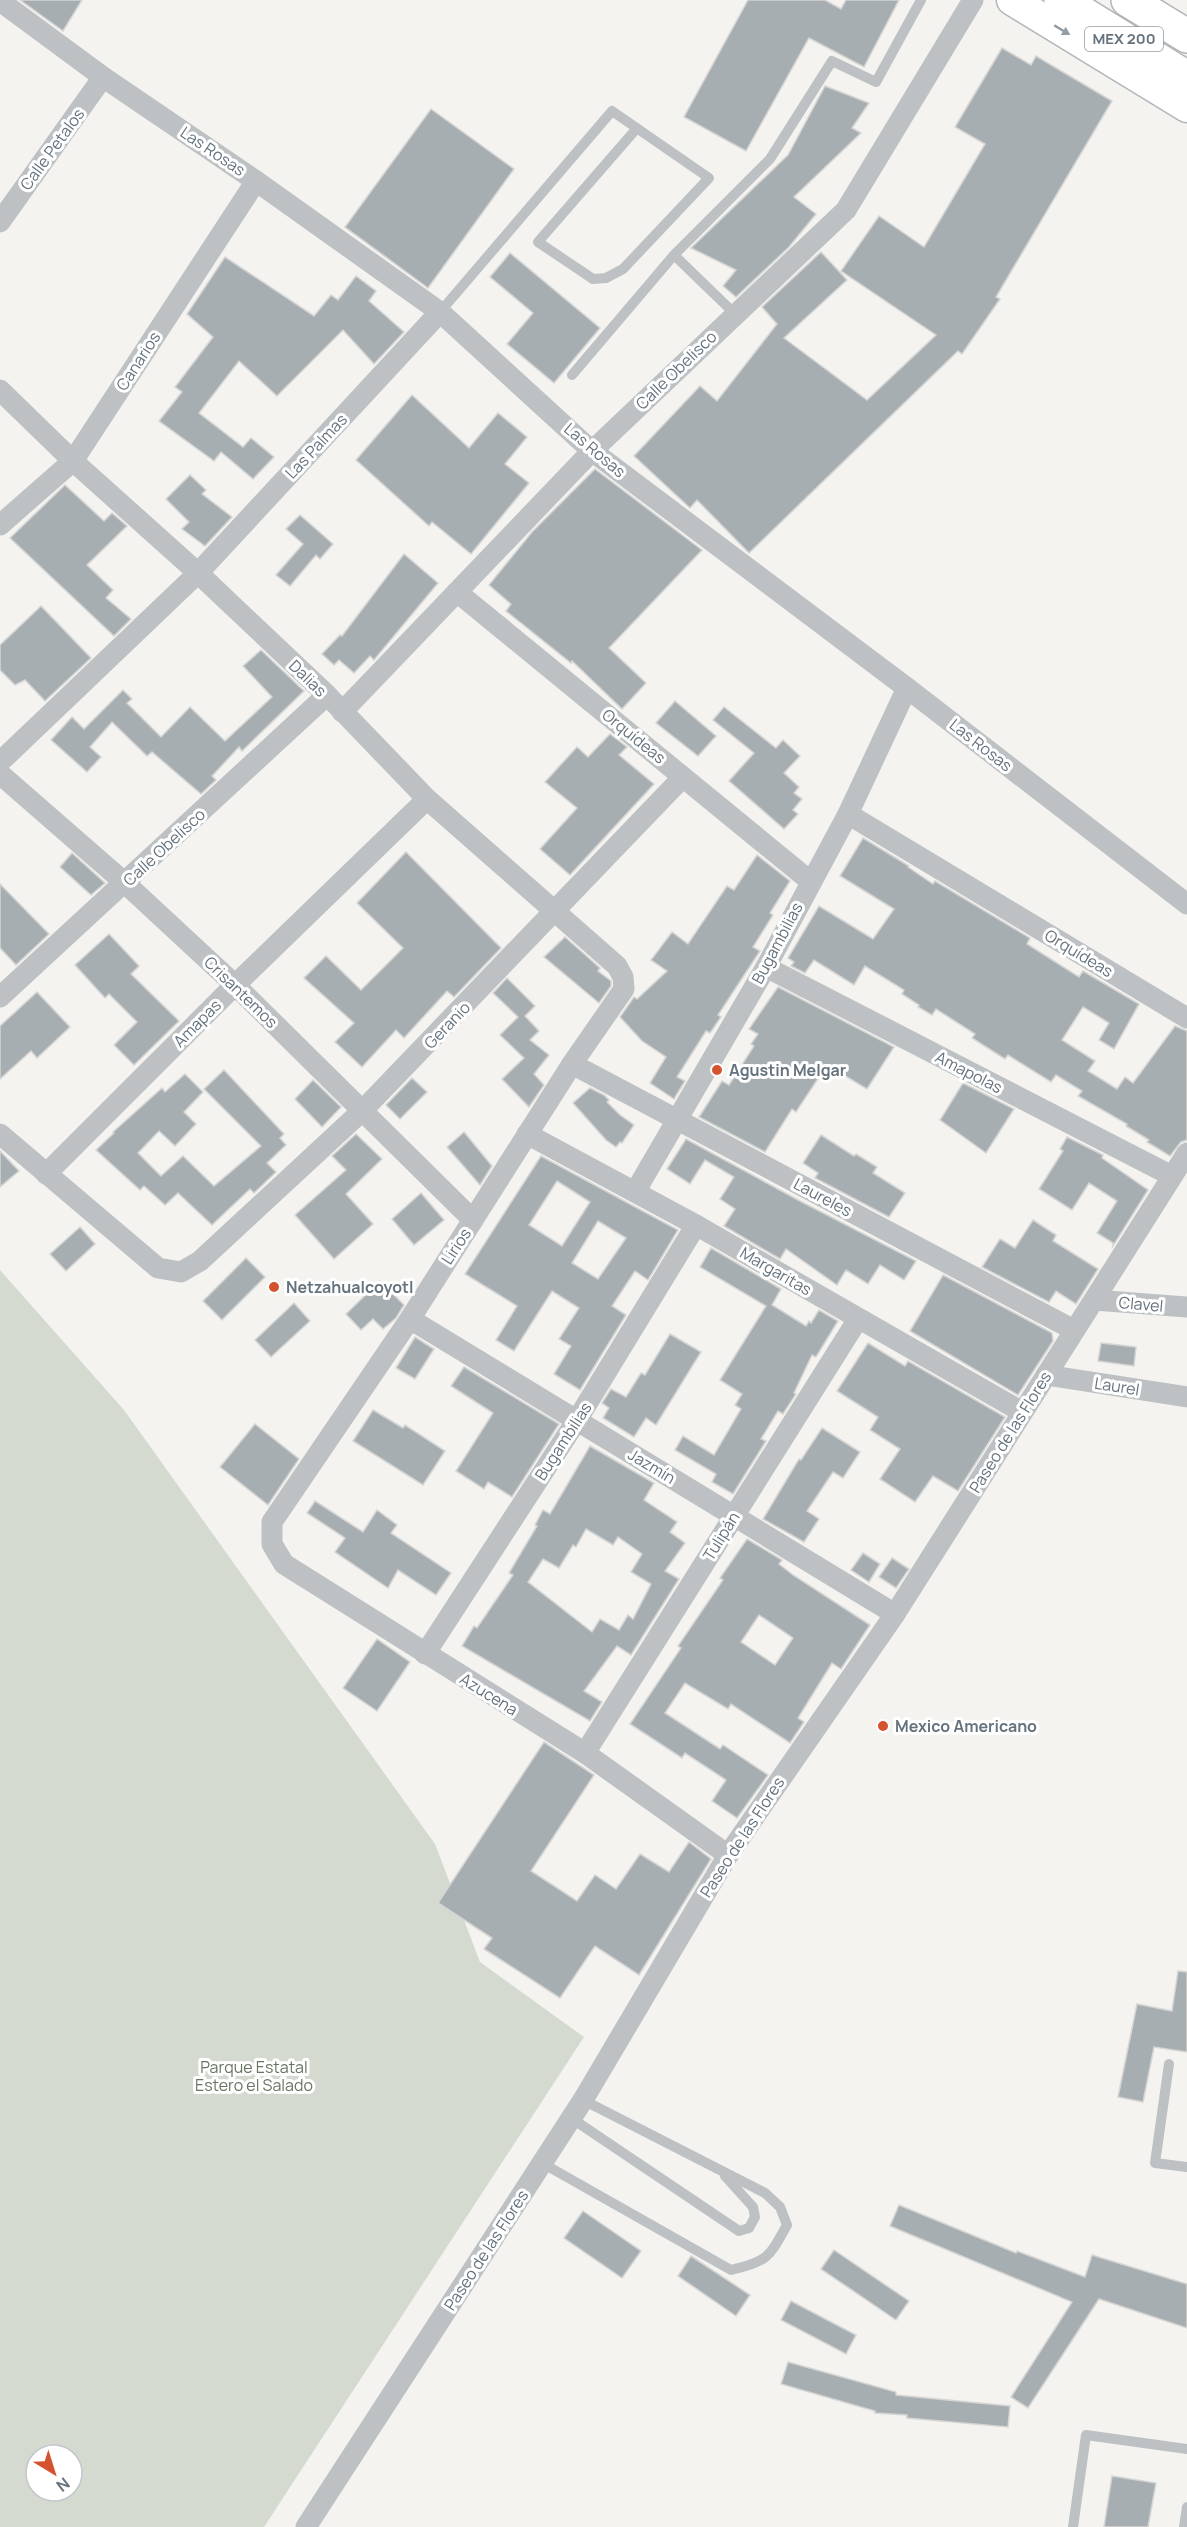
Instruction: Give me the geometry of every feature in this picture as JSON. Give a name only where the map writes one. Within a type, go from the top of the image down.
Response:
[{"type":"highway","name":"MEX 200","points":[[1061,0],[1187,78]]},
{"type":"highway","name":"MEX 200","points":[[1128,0],[1187,36]]},
{"type":"main road","points":[[1012,0],[1187,107]]},
{"type":"street","name":"Calle Obelisco","points":[[342,712],[592,451],[846,210],[973,0]]},
{"type":"street","name":"Las Rosas","points":[[0,1],[104,77],[256,181],[440,312],[592,451],[907,688],[1187,904]]},
{"type":"street","name":"Calle Petalos","points":[[0,222],[104,77]]},
{"type":"street","name":"Canarios","points":[[0,525],[73,461],[256,181]]},
{"type":"street","name":"Las Palmas","points":[[0,762],[198,573],[440,312]]},
{"type":"street","name":"Dalias","points":[[0,390],[73,461],[198,573],[327,695],[427,799],[617,966]]},
{"type":"street","name":"Orquídeas","points":[[457,592],[810,881]]},
{"type":"street","name":"Bugambilias","points":[[634,1192],[766,967],[810,881],[848,814],[907,688]]},
{"type":"street","name":"Calle Obelisco","points":[[0,998],[327,695]]},
{"type":"street","name":"Crisantemos","points":[[0,774],[235,985],[474,1220]]},
{"type":"street","name":"Geranio","points":[[46,1174],[158,1268],[181,1272],[200,1261],[362,1112],[683,777]]},
{"type":"street","name":"Amapas","points":[[46,1174],[235,985],[427,799]]},
{"type":"street","name":"Orquídeas","points":[[848,814],[1187,1018]]},
{"type":"street","name":"Lirios","points":[[272,1522],[410,1319],[572,1064],[624,988],[623,978],[617,966]]},
{"type":"street","name":"Amapolas","points":[[766,967],[1172,1176]]},
{"type":"street","name":"Laureles","points":[[572,1064],[1074,1330]]},
{"type":"street","points":[[0,1134],[46,1174]]},
{"type":"street","name":"Margaritas","points":[[527,1134],[696,1225],[1022,1412]]},
{"type":"street","name":"Paseo de las Flores","points":[[306,2527],[583,2100],[728,1855],[895,1614],[1187,1153]]},
{"type":"street","name":"Bugambilias","points":[[425,1654],[576,1420],[696,1225]]},
{"type":"street","name":"Clavel","points":[[1094,1300],[1187,1307]]},
{"type":"street","name":"Jazmín","points":[[410,1319],[895,1614]]},
{"type":"street","name":"Tulipán","points":[[585,1753],[858,1319]]},
{"type":"street","name":"Laurel","points":[[1046,1375],[1187,1397]]},
{"type":"street","name":"Azucena","points":[[272,1522],[272,1544],[284,1564],[585,1753],[728,1855]]},
{"type":"lane","points":[[572,375],[674,255],[770,159],[832,61],[876,82],[921,0]]},
{"type":"lane","name":"Las Palmas","points":[[440,312],[612,111],[637,128]]},
{"type":"lane","points":[[637,128],[709,178],[623,269],[606,278],[593,279],[538,242],[637,128]]},
{"type":"lane","points":[[674,255],[735,314]]},
{"type":"lane","points":[[1168,2064],[1155,2163],[1187,2167]]},
{"type":"lane","points":[[542,2163],[732,2270],[752,2265],[769,2255],[787,2225],[780,2207],[765,2193],[583,2100]]},
{"type":"lane","points":[[571,2118],[739,2231],[749,2228],[755,2217],[753,2207],[718,2169]]},
{"type":"lane","points":[[1073,2527],[1086,2435],[1187,2449]]},
{"type":"lane","points":[[1184,2527],[1187,2506]]},
{"type":"green space","name":"Parque Estatal Estero el Salado","points":[[0,1270],[124,1410],[435,1844],[480,1962],[584,2037],[264,2527],[0,2527]]},
{"type":"building","points":[[20,0],[82,0],[63,31]]},
{"type":"building","points":[[748,0],[825,0],[841,9],[846,0],[899,0],[864,67],[809,38],[746,151],[684,117]]},
{"type":"building","points":[[1002,48],[1031,65],[1036,56],[1112,101],[996,297],[1000,299],[962,354],[958,351],[749,553],[697,500],[690,508],[634,456],[700,386],[717,401],[777,324],[762,307],[821,252],[847,280],[784,338],[867,400],[936,335],[841,271],[879,216],[924,247],[985,144],[955,127]]},
{"type":"building","points":[[825,86],[869,103],[852,128],[861,133],[794,197],[816,214],[789,247],[736,297],[723,286],[736,270],[691,248],[788,155]]},
{"type":"building","points":[[431,109],[514,169],[428,288],[345,227]]},
{"type":"building","points":[[510,253],[600,328],[554,383],[507,344],[533,313],[490,277]]},
{"type":"building","points":[[225,257],[314,316],[331,295],[338,300],[356,276],[376,291],[369,301],[404,332],[374,364],[343,330],[277,396],[239,361],[199,413],[243,447],[251,438],[274,457],[253,479],[221,452],[214,461],[159,421],[182,392],[175,387],[213,337],[187,314]]},
{"type":"building","points":[[412,395],[469,448],[498,413],[527,437],[505,464],[529,483],[471,554],[432,522],[429,526],[356,460]]},
{"type":"building","points":[[595,469],[702,550],[609,648],[646,683],[622,709],[572,661],[571,663],[506,611],[511,604],[489,585],[532,532]]},
{"type":"building","points":[[190,475],[206,490],[202,494],[232,517],[205,546],[182,529],[189,522],[166,499]]},
{"type":"building","points":[[65,485],[104,521],[112,513],[127,526],[87,565],[113,590],[106,598],[131,619],[114,636],[10,538]]},
{"type":"building","points":[[300,515],[333,544],[320,559],[316,555],[290,586],[276,575],[303,544],[286,529]]},
{"type":"building","points":[[404,554],[438,583],[374,660],[370,656],[354,673],[339,660],[334,665],[322,654],[340,635],[342,636]]},
{"type":"building","points":[[41,606],[91,658],[45,701],[25,680],[15,685],[0,670],[0,645]]},
{"type":"building","points":[[261,650],[304,691],[242,751],[239,747],[212,776],[216,780],[201,794],[152,752],[147,756],[112,722],[90,747],[101,757],[87,772],[51,740],[72,717],[84,729],[123,690],[132,699],[127,703],[161,737],[190,707],[225,741],[272,697],[243,666]]},
{"type":"building","points":[[675,701],[716,736],[698,756],[656,723]]},
{"type":"building","points":[[724,707],[776,748],[783,740],[800,756],[784,773],[799,787],[794,793],[802,799],[793,810],[798,814],[784,829],[729,781],[754,753],[713,720]]},
{"type":"building","points":[[610,734],[627,747],[619,755],[654,784],[570,875],[540,849],[577,808],[545,782],[577,747],[588,757]]},
{"type":"building","points":[[863,838],[909,866],[933,884],[935,881],[1030,938],[1027,944],[1079,977],[1083,971],[1139,1004],[1114,1049],[1099,1040],[1109,1023],[1083,1007],[1062,1040],[1095,1061],[1088,1071],[1117,1089],[1125,1077],[1133,1083],[1175,1026],[1187,1031],[1187,1140],[1181,1142],[1170,1156],[1147,1142],[1149,1140],[1126,1126],[1127,1124],[1078,1096],[1082,1091],[1056,1075],[1051,1082],[1008,1055],[1005,1059],[972,1038],[975,1034],[936,1009],[932,1015],[918,1007],[919,1005],[902,994],[904,990],[865,966],[854,985],[814,960],[805,973],[791,966],[794,962],[788,958],[819,906],[873,939],[894,909],[840,876]]},
{"type":"building","points":[[406,852],[501,948],[454,997],[447,991],[404,1038],[396,1030],[362,1067],[335,1042],[354,1023],[304,978],[326,956],[361,990],[403,948],[357,903]]},
{"type":"building","points":[[72,853],[105,883],[91,895],[60,867]]},
{"type":"building","points":[[757,855],[790,881],[753,947],[760,951],[718,1015],[721,1017],[710,1033],[706,1031],[677,1077],[685,1081],[674,1099],[650,1083],[666,1057],[642,1041],[620,1017],[634,997],[637,999],[667,971],[651,960],[672,932],[688,944],[727,886],[734,890]]},
{"type":"building","points":[[0,884],[49,934],[16,965],[0,948]]},
{"type":"building","points":[[109,934],[139,966],[131,974],[179,1021],[134,1065],[114,1045],[137,1022],[109,994],[105,998],[75,965]]},
{"type":"building","points":[[565,937],[611,981],[611,986],[599,1003],[544,957]]},
{"type":"building","points":[[507,978],[535,1006],[525,1016],[539,1031],[530,1040],[549,1055],[534,1074],[544,1085],[529,1107],[502,1079],[524,1058],[500,1035],[518,1017],[493,993]]},
{"type":"building","points":[[778,987],[894,1047],[867,1089],[827,1065],[796,1112],[792,1109],[765,1152],[699,1117],[722,1081],[729,1085],[754,1046],[751,1044],[758,1034],[749,1029]]},
{"type":"building","points":[[37,992],[70,1027],[37,1058],[31,1051],[0,1079],[0,1026]]},
{"type":"building","points":[[224,1070],[284,1134],[280,1138],[286,1145],[267,1163],[276,1172],[254,1193],[250,1189],[212,1225],[178,1193],[165,1205],[144,1186],[140,1190],[96,1150],[162,1088],[165,1092],[185,1074],[203,1092],[184,1112],[196,1124],[175,1146],[159,1131],[138,1153],[161,1176],[183,1156],[214,1186],[261,1146],[204,1089]]},
{"type":"building","points":[[412,1078],[427,1092],[400,1119],[386,1105]]},
{"type":"building","points":[[313,1080],[341,1107],[322,1127],[295,1099]]},
{"type":"building","points":[[963,1083],[1014,1109],[986,1153],[940,1120]]},
{"type":"building","points":[[590,1088],[604,1095],[609,1100],[607,1102],[620,1115],[634,1125],[622,1143],[620,1142],[616,1147],[606,1140],[573,1103]]},
{"type":"building","points":[[464,1132],[492,1166],[480,1185],[447,1147]]},
{"type":"building","points":[[356,1134],[382,1159],[346,1194],[373,1224],[334,1259],[295,1215],[346,1170],[332,1156]]},
{"type":"building","points":[[821,1135],[854,1156],[856,1154],[877,1167],[873,1173],[905,1193],[889,1217],[815,1178],[818,1173],[803,1163]]},
{"type":"building","points":[[1067,1137],[1103,1155],[1102,1158],[1148,1190],[1113,1246],[1113,1243],[1097,1233],[1117,1201],[1089,1183],[1072,1210],[1039,1189],[1063,1151],[1060,1149]]},
{"type":"building","points":[[686,1139],[916,1261],[904,1280],[880,1265],[868,1284],[846,1270],[837,1285],[786,1249],[780,1259],[724,1226],[735,1209],[720,1199],[734,1177],[705,1160],[690,1184],[667,1169]]},
{"type":"building","points":[[0,1151],[19,1171],[0,1187]]},
{"type":"building","points":[[541,1156],[678,1230],[648,1280],[635,1271],[612,1306],[626,1315],[580,1390],[554,1374],[571,1346],[559,1339],[579,1308],[552,1291],[514,1351],[496,1340],[517,1306],[465,1274]],"holes":[[[557,1181],[590,1202],[562,1246],[529,1225]],[[598,1221],[626,1238],[598,1279],[572,1263]]]},
{"type":"building","points":[[421,1193],[444,1220],[414,1245],[392,1219]]},
{"type":"building","points":[[1033,1220],[1056,1235],[1053,1241],[1098,1269],[1076,1304],[1056,1291],[1049,1302],[982,1267],[1000,1239],[1015,1248]]},
{"type":"building","points":[[80,1227],[95,1244],[66,1271],[50,1254]]},
{"type":"building","points":[[711,1248],[781,1289],[772,1305],[806,1326],[809,1321],[811,1323],[819,1310],[838,1321],[816,1357],[812,1355],[794,1393],[796,1394],[783,1414],[778,1411],[761,1439],[766,1441],[733,1494],[712,1482],[716,1474],[675,1450],[683,1436],[714,1455],[741,1409],[735,1405],[742,1394],[720,1380],[766,1306],[700,1267]]},
{"type":"building","points":[[246,1258],[265,1277],[222,1320],[203,1301]]},
{"type":"building","points":[[943,1275],[1052,1333],[1053,1341],[1018,1395],[910,1331]]},
{"type":"building","points":[[380,1281],[404,1305],[396,1318],[383,1329],[373,1319],[361,1330],[346,1314]]},
{"type":"building","points":[[294,1303],[310,1321],[271,1357],[255,1340]]},
{"type":"building","points":[[670,1334],[701,1352],[656,1425],[646,1418],[634,1437],[603,1418],[609,1408],[602,1403],[611,1389],[626,1397],[641,1373],[645,1375]]},
{"type":"building","points":[[415,1337],[434,1349],[415,1379],[396,1368]]},
{"type":"building","points":[[868,1343],[905,1366],[908,1361],[1005,1417],[958,1491],[933,1476],[915,1502],[880,1479],[900,1449],[870,1430],[878,1417],[837,1391]]},
{"type":"building","points":[[1101,1343],[1136,1347],[1134,1366],[1098,1361]]},
{"type":"building","points":[[464,1367],[559,1424],[512,1497],[488,1482],[484,1489],[456,1471],[493,1413],[451,1386]]},
{"type":"building","points":[[373,1410],[403,1428],[405,1425],[445,1451],[423,1485],[353,1441]]},
{"type":"building","points":[[255,1424],[299,1459],[268,1505],[220,1467]]},
{"type":"building","points":[[822,1428],[860,1452],[843,1478],[833,1472],[807,1511],[819,1519],[804,1542],[763,1519],[799,1459],[801,1460]]},
{"type":"building","points":[[590,1446],[654,1483],[644,1500],[677,1522],[670,1532],[685,1543],[665,1571],[679,1579],[631,1655],[617,1646],[584,1691],[602,1702],[590,1721],[462,1646],[474,1626],[477,1628],[513,1575],[509,1573],[537,1526],[535,1525],[543,1510],[550,1514]],"holes":[[[586,1529],[613,1545],[618,1537],[642,1554],[631,1572],[651,1584],[633,1619],[628,1615],[619,1630],[600,1619],[592,1632],[528,1582],[543,1559],[559,1568],[573,1545],[576,1547]]]},
{"type":"building","points":[[315,1501],[363,1532],[377,1510],[397,1525],[391,1533],[451,1573],[436,1595],[398,1570],[388,1588],[335,1552],[345,1538],[307,1513]]},
{"type":"building","points":[[747,1539],[782,1560],[779,1564],[793,1575],[870,1625],[841,1669],[832,1663],[798,1718],[804,1722],[790,1743],[731,1704],[728,1709],[685,1683],[665,1713],[720,1749],[723,1745],[768,1775],[737,1818],[712,1801],[726,1780],[685,1753],[682,1758],[630,1724],[681,1648],[678,1646],[723,1580],[720,1578]],"holes":[[[759,1615],[793,1638],[775,1665],[741,1642]]]},
{"type":"building","points":[[863,1553],[880,1564],[869,1582],[851,1570]]},
{"type":"building","points":[[892,1558],[909,1569],[896,1588],[879,1577]]},
{"type":"building","points":[[377,1639],[410,1662],[377,1711],[343,1688]]},
{"type":"building","points":[[544,1742],[594,1775],[531,1871],[577,1901],[595,1875],[616,1889],[640,1854],[669,1872],[689,1842],[711,1859],[639,1975],[595,1946],[560,1998],[484,1949],[492,1938],[438,1903]]},
{"type":"building","points":[[1178,1971],[1187,1972],[1187,2052],[1154,2047],[1143,2102],[1118,2097],[1137,2004],[1172,2011]]},
{"type":"building","points":[[899,2205],[1016,2253],[1017,2251],[1085,2277],[1092,2255],[1187,2284],[1187,2328],[1099,2299],[1028,2408],[1011,2397],[1072,2302],[890,2226]]},
{"type":"building","points":[[583,2211],[641,2251],[622,2278],[564,2238]]},
{"type":"building","points":[[834,2250],[909,2301],[896,2320],[821,2269]]},
{"type":"building","points":[[691,2256],[750,2295],[736,2316],[678,2276]]},
{"type":"building","points":[[791,2301],[856,2335],[846,2354],[781,2320]]},
{"type":"building","points":[[788,2362],[896,2392],[896,2395],[1010,2406],[1008,2427],[875,2413],[875,2411],[781,2384]]},
{"type":"building","points":[[1112,2476],[1156,2483],[1148,2527],[1104,2527]]},
{"type":"place","name":"Agustin Melgar","points":[[717,1070]]},
{"type":"place","name":"Netzahualcoyotl","points":[[274,1287]]},
{"type":"place","name":"Mexico Americano","points":[[883,1726]]}]
